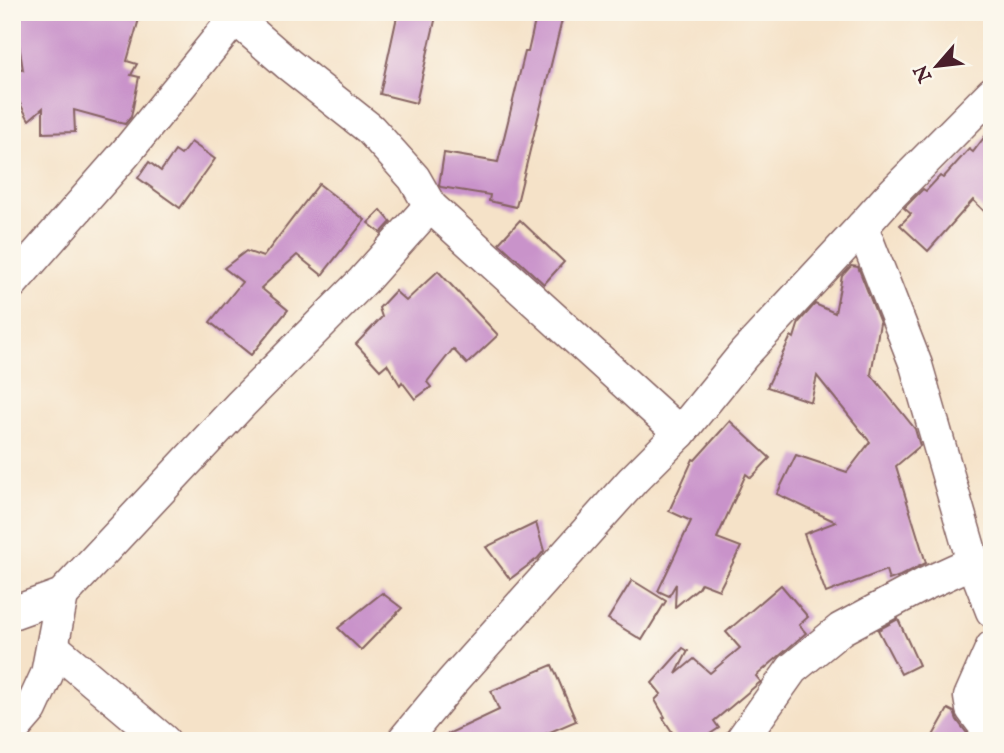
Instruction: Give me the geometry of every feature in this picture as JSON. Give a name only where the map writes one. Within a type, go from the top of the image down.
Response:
[{"type":"street","points":[[12,283],[124,155],[237,15],[288,64],[370,129],[414,178],[430,206],[680,433]]},
{"type":"street","points":[[403,741],[452,681],[633,480],[680,433],[744,354],[888,198],[992,93]]},
{"type":"street","points":[[12,613],[62,595],[241,404],[363,281],[430,206]]},
{"type":"street","points":[[862,227],[916,365],[973,562],[992,611]]},
{"type":"street","points":[[741,741],[792,669],[841,629],[923,585],[973,562]]},
{"type":"street","points":[[12,730],[31,709],[47,674],[62,595]]},
{"type":"street","points":[[53,647],[164,741]]},
{"type":"street","points":[[992,647],[970,697],[976,715],[981,721],[992,726]]},
{"type":"building","points":[[14,12],[141,12],[127,61],[137,64],[131,75],[139,77],[131,117],[125,124],[74,110],[75,132],[43,133],[43,108],[29,120],[12,89],[12,64],[23,70]]},
{"type":"building","points":[[398,12],[437,12],[416,103],[380,94]]},
{"type":"building","points":[[537,12],[564,12],[516,207],[489,201],[490,195],[439,186],[444,153],[498,162]]},
{"type":"building","points":[[992,127],[992,219],[973,200],[928,251],[900,225],[911,214],[904,208],[923,189],[926,191],[940,176],[943,178],[969,149],[973,152]]},
{"type":"building","points":[[191,142],[215,159],[180,208],[138,178],[149,162],[161,171],[175,151],[181,155]]},
{"type":"building","points":[[319,184],[365,220],[322,275],[297,255],[261,288],[288,310],[251,355],[210,322],[242,282],[224,268],[246,251],[263,257]]},
{"type":"building","points":[[381,210],[391,222],[381,233],[368,223]]},
{"type":"building","points":[[520,220],[564,262],[544,284],[499,243]]},
{"type":"building","points":[[851,266],[858,267],[880,323],[871,374],[915,429],[920,446],[896,466],[926,563],[889,580],[886,570],[826,593],[804,534],[836,522],[777,494],[796,455],[847,472],[870,442],[817,376],[811,402],[767,387],[791,336],[794,338],[799,322],[815,304],[835,313],[842,276]]},
{"type":"building","points":[[438,271],[498,335],[467,364],[453,349],[427,382],[431,387],[415,399],[402,382],[400,385],[387,364],[380,370],[356,344],[382,317],[379,308],[395,291],[406,301]]},
{"type":"building","points":[[730,421],[770,458],[751,478],[746,474],[717,538],[741,547],[719,590],[701,583],[675,607],[676,584],[669,596],[658,591],[691,521],[669,511],[693,459],[695,460]]},
{"type":"building","points":[[536,523],[544,551],[510,579],[486,547]]},
{"type":"building","points":[[632,580],[666,601],[642,640],[608,619]]},
{"type":"building","points":[[781,585],[808,617],[799,625],[806,633],[756,676],[761,682],[714,721],[719,728],[710,734],[714,741],[678,741],[663,718],[665,717],[655,700],[661,694],[652,683],[683,648],[688,651],[676,674],[694,659],[710,673],[740,648],[726,632]]},
{"type":"building","points":[[382,593],[402,608],[361,650],[338,628]]},
{"type":"building","points":[[898,619],[919,665],[901,674],[878,630]]},
{"type":"building","points":[[552,665],[576,721],[529,741],[433,741],[499,710],[491,691]]},
{"type":"building","points":[[948,709],[954,712],[966,732],[978,741],[930,741]]}]
